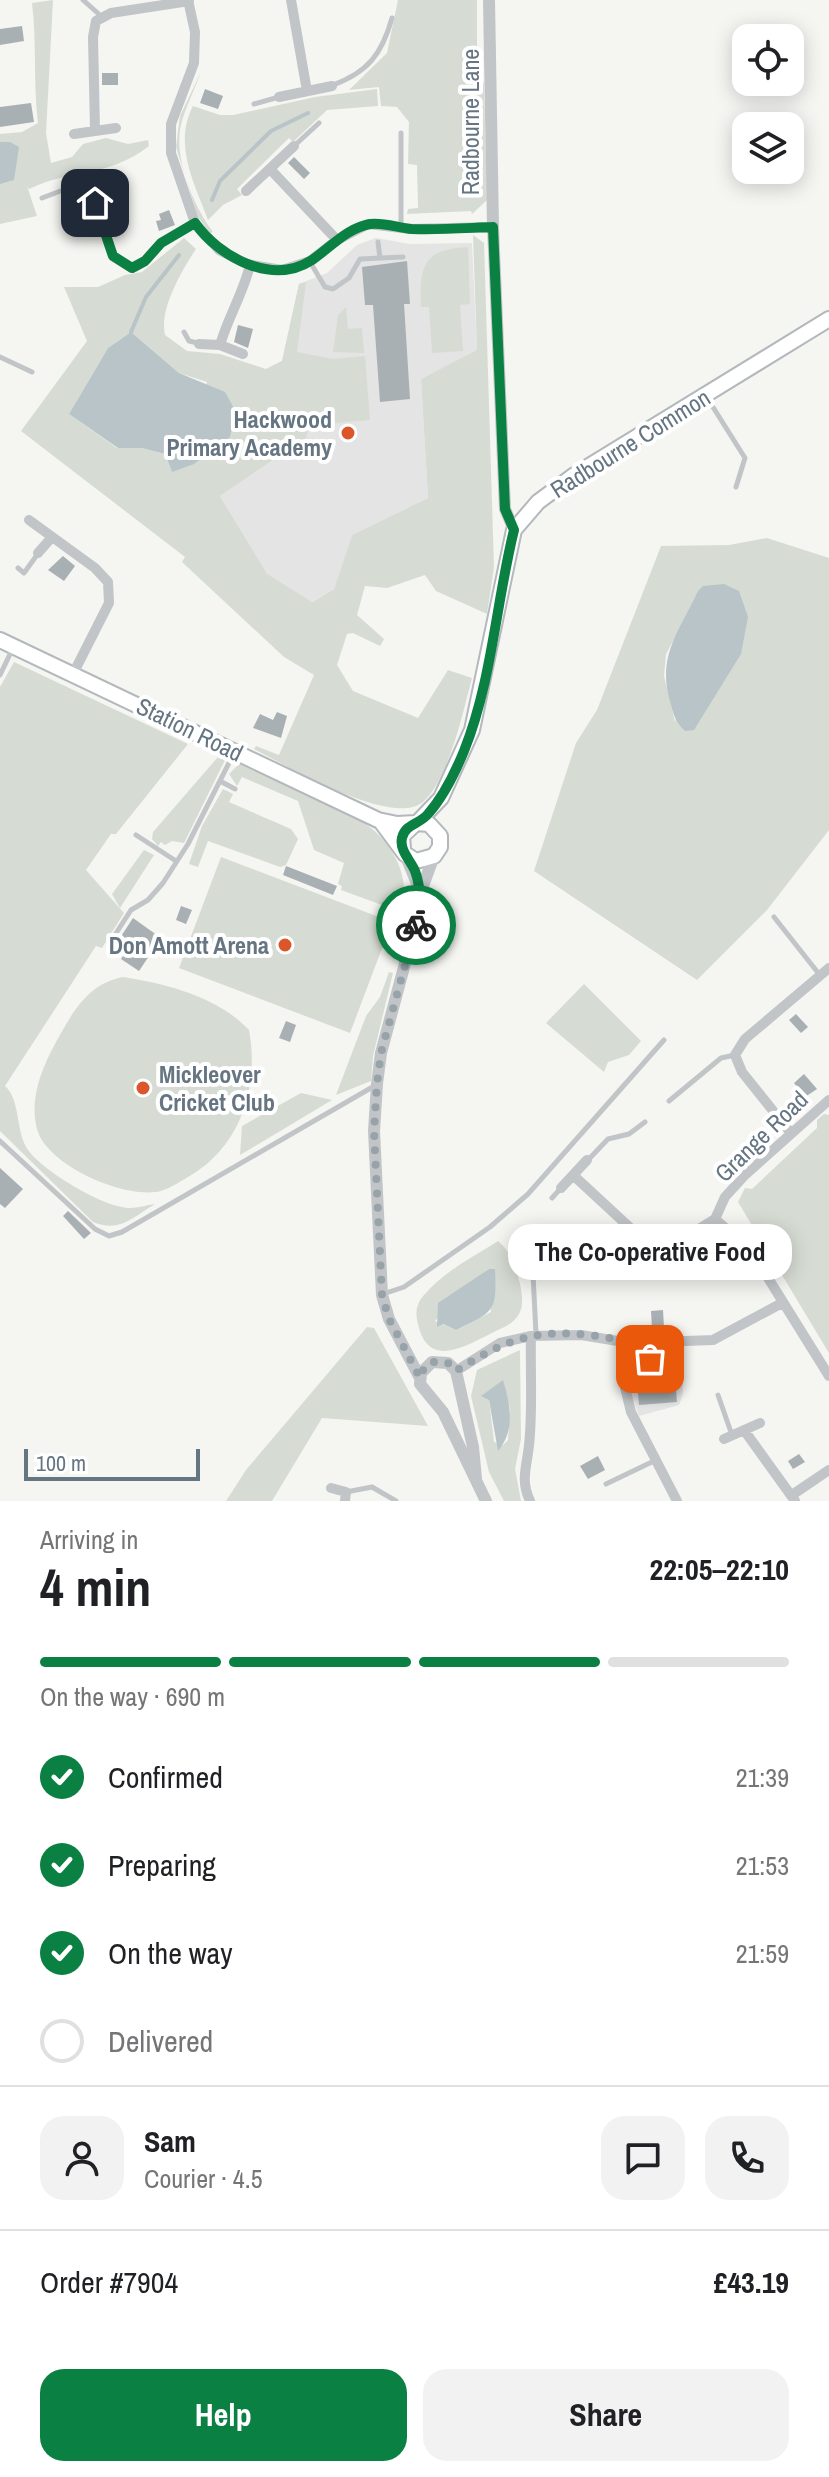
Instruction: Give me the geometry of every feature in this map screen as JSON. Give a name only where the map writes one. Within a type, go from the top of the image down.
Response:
[{"type":"main road","name":"Radbourne Common","points":[[514,530],[538,502],[573,476],[829,319]]},
{"type":"main road","points":[[441,798],[440,847],[434,856],[422,861],[404,851],[402,836],[441,798],[464,751],[481,699],[514,530]]},
{"type":"main road","name":"Station Road","points":[[7,643],[378,820],[397,824],[417,823]]},
{"type":"main road","name":"Station Road","points":[[378,820],[404,851]]},
{"type":"main road","points":[[417,823],[429,824],[440,836]]},
{"type":"street","points":[[291,0],[307,91]]},
{"type":"street","name":"Radbourne Lane","points":[[489,0],[493,227],[505,509],[514,530]]},
{"type":"street","points":[[95,130],[93,37],[101,16],[188,1],[195,32],[194,63],[171,124],[171,153],[195,223],[219,250],[250,265],[282,270],[310,261],[337,240],[368,224],[493,227]]},
{"type":"street","points":[[279,97],[332,86]]},
{"type":"street","points":[[74,134],[116,128]]},
{"type":"street","points":[[246,191],[294,146]]},
{"type":"street","points":[[270,169],[337,240]]},
{"type":"street","points":[[72,186],[107,176]]},
{"type":"street","points":[[88,182],[108,246],[119,263],[137,267],[161,243],[195,223]]},
{"type":"street","points":[[220,345],[227,320],[243,295],[250,265]]},
{"type":"street","points":[[199,344],[220,345],[243,354]]},
{"type":"street","points":[[29,520],[95,568],[108,582],[111,592],[72,676]]},
{"type":"street","points":[[38,553],[52,537]]},
{"type":"street","points":[[404,851],[420,894]]},
{"type":"street","points":[[434,856],[420,894],[415,926],[381,1053],[377,1084],[374,1131],[382,1295],[389,1319],[406,1345],[422,1389],[447,1420],[486,1501]]},
{"type":"street","points":[[790,1132],[742,1072],[735,1055],[745,1039],[826,972]]},
{"type":"street","name":"Grange Road","points":[[573,1175],[640,1237],[659,1244],[679,1241],[715,1219],[729,1192],[790,1132],[828,1103]]},
{"type":"street","points":[[561,1188],[587,1160]]},
{"type":"street","points":[[715,1219],[750,1249],[829,1376]]},
{"type":"street","points":[[456,1371],[500,1343],[534,1336],[597,1336],[630,1343],[721,1338],[782,1303]]},
{"type":"street","points":[[530,1501],[524,1488],[524,1467],[529,1446],[534,1336]]},
{"type":"street","points":[[630,1343],[625,1387],[631,1412],[677,1501]]},
{"type":"street","points":[[406,1345],[437,1361],[448,1363],[456,1371],[473,1447],[476,1479]]},
{"type":"street","points":[[420,1378],[427,1364],[437,1361]]},
{"type":"street","points":[[431,1397],[444,1398],[457,1385]]},
{"type":"street","points":[[728,1437],[760,1423]]},
{"type":"street","points":[[744,1430],[793,1498],[829,1470]]},
{"type":"street","points":[[331,1488],[346,1496]]},
{"type":"lane","points":[[83,0],[101,16]]},
{"type":"lane","points":[[332,86],[368,67],[380,55],[392,18]]},
{"type":"lane","points":[[254,104],[279,97]]},
{"type":"lane","points":[[294,146],[319,123]]},
{"type":"lane","points":[[401,133],[401,227]]},
{"type":"lane","points":[[42,198],[72,186]]},
{"type":"lane","points":[[378,242],[380,258]]},
{"type":"lane","points":[[310,261],[325,287],[333,289],[349,278],[360,259],[403,257]]},
{"type":"lane","points":[[184,332],[189,341],[199,344]]},
{"type":"lane","points":[[0,357],[32,372]]},
{"type":"lane","points":[[706,395],[745,458],[736,487]]},
{"type":"lane","points":[[18,568],[24,573],[38,553]]},
{"type":"lane","points":[[0,675],[7,643]]},
{"type":"lane","points":[[109,944],[131,910],[148,900],[176,861],[235,751]]},
{"type":"lane","points":[[220,781],[235,789]]},
{"type":"lane","points":[[136,835],[176,861]]},
{"type":"lane","points":[[774,917],[826,972]]},
{"type":"lane","points":[[382,1295],[404,1287],[490,1227],[528,1194],[664,1040]]},
{"type":"lane","points":[[669,1101],[721,1058],[735,1055]]},
{"type":"lane","points":[[0,1141],[95,1229],[109,1236],[122,1232],[377,1084]]},
{"type":"lane","points":[[587,1160],[608,1139],[629,1134],[645,1122]]},
{"type":"lane","points":[[552,1198],[561,1188]]},
{"type":"lane","points":[[525,1253],[533,1274],[534,1336]]},
{"type":"lane","points":[[645,1343],[650,1359],[670,1358]]},
{"type":"lane","points":[[718,1395],[728,1437]]},
{"type":"lane","points":[[606,1484],[656,1460]]},
{"type":"lane","points":[[346,1496],[372,1487],[396,1501]]},
{"type":"shaded area","points":[[53,0],[46,133],[51,163],[72,157],[83,144],[106,138],[128,144],[148,140],[149,146],[104,168],[45,182],[29,189],[27,186],[37,216],[0,224],[0,134],[22,132],[38,123],[32,3]]},
{"type":"shaded area","points":[[398,0],[477,0],[477,74],[484,83],[487,200],[472,214],[471,211],[407,214],[408,209],[418,208],[417,165],[408,164],[409,122],[397,107],[381,106],[379,87],[349,90],[387,53]]},
{"type":"shaded area","points":[[201,72],[185,112],[179,138],[187,181],[213,232],[210,233],[198,217],[176,147],[180,116]]},
{"type":"shaded area","points":[[377,89],[378,106],[327,110],[293,142],[289,138],[237,189],[242,195],[223,205],[208,220],[185,149],[187,121],[193,106],[220,115],[233,115],[315,97]]},
{"type":"shaded area","points":[[0,142],[10,142],[19,147],[14,180],[0,184]]},
{"type":"shaded area","points":[[473,235],[484,243],[494,567],[487,614],[436,591],[425,575],[387,588],[365,586],[357,615],[384,639],[380,646],[353,633],[347,634],[337,665],[353,691],[418,718],[448,670],[472,678],[448,762],[432,791],[423,802],[408,808],[388,807],[339,792],[254,749],[256,746],[279,755],[314,675],[284,657],[182,562],[185,557],[21,431],[87,341],[64,287],[98,287],[125,275],[142,272],[184,238],[196,249],[168,302],[165,335],[187,351],[220,354],[266,369],[282,361],[299,284],[306,282],[297,352],[333,359],[365,356],[370,420],[309,425],[306,438],[220,496],[267,574],[312,602],[334,589],[352,535],[428,498],[421,379],[477,350]],"holes":[[[131,332],[179,373],[207,382],[172,472],[165,454],[142,448],[117,448],[69,414],[108,348]]]},
{"type":"shaded area","name":"Hackwood Primary Academy","points":[[376,238],[410,244],[472,243],[477,351],[421,379],[428,498],[352,535],[334,589],[311,602],[267,575],[220,496],[278,457],[266,369],[282,361],[299,284],[327,273],[357,245]]},
{"type":"shaded area","points":[[468,247],[470,304],[460,305],[463,351],[432,353],[429,307],[421,307],[423,270],[433,256],[442,251]]},
{"type":"shaded area","points":[[346,307],[348,329],[362,328],[364,353],[333,352],[338,315]]},
{"type":"shaded area","points":[[131,332],[179,373],[225,392],[235,410],[230,437],[194,464],[172,472],[165,454],[142,448],[118,448],[69,414],[108,348]]},
{"type":"shaded area","points":[[767,538],[829,558],[829,830],[767,910],[697,980],[534,871],[576,743],[597,710],[661,546],[729,545]],"holes":[[[703,586],[675,722],[664,676],[666,654]]]},
{"type":"shaded area","points":[[724,584],[739,591],[748,617],[741,654],[694,730],[685,731],[676,720],[669,698],[666,668],[669,655],[698,591],[703,586]]},
{"type":"shaded area","points":[[14,662],[188,744],[116,834],[111,834],[86,870],[124,913],[102,948],[96,946],[5,1086],[14,1099],[21,1134],[28,1150],[47,1168],[105,1202],[130,1208],[155,1204],[119,1225],[93,1222],[0,1131],[0,687]]},
{"type":"shaded area","points":[[218,757],[225,760],[184,843],[172,841],[165,845],[161,842],[158,846],[152,839],[153,832]]},
{"type":"shaded area","points":[[242,761],[367,820],[367,825],[393,852],[398,864],[404,888],[401,912],[341,890],[342,886],[338,884],[344,863],[314,850],[298,801],[242,777],[237,786],[229,774]]},
{"type":"shaded area","points":[[223,789],[233,794],[229,802],[291,829],[298,839],[286,865],[280,867],[208,841],[198,867],[189,864],[202,826]]},
{"type":"shaded area","points":[[144,850],[154,855],[120,908],[112,894]]},
{"type":"shaded area","name":"Don Amott Arena","points":[[221,857],[392,922],[350,1033],[179,968]]},
{"type":"shaded area","points":[[389,972],[393,973],[373,1056],[371,1081],[336,1095],[366,1016],[380,997]]},
{"type":"shaded area","name":"Mickleover Cricket Club","points":[[123,977],[191,994],[223,1009],[249,1030],[252,1052],[248,1096],[231,1136],[202,1168],[161,1191],[128,1190],[90,1177],[56,1156],[37,1129],[35,1106],[38,1084],[62,1031],[90,993]]},
{"type":"shaded area","points":[[584,984],[641,1041],[629,1055],[608,1062],[604,1072],[546,1023]]},
{"type":"shaded area","points":[[301,1093],[332,1100],[240,1155],[242,1126]]},
{"type":"shaded area","points":[[824,1114],[829,1115],[829,1353],[738,1202],[745,1188],[752,1189],[817,1128],[817,1120]]},
{"type":"shaded area","points":[[498,1241],[512,1261],[518,1278],[521,1311],[506,1326],[458,1349],[447,1351],[430,1346],[418,1324],[416,1312],[419,1302],[440,1279]],"holes":[[[489,1269],[491,1312],[456,1330],[435,1321],[466,1286]]]},
{"type":"shaded area","points":[[489,1269],[495,1269],[495,1294],[494,1303],[486,1314],[456,1330],[443,1324],[437,1327],[438,1303]]},
{"type":"shaded area","points":[[367,1327],[374,1328],[428,1426],[322,1418],[272,1501],[226,1501],[246,1470]]},
{"type":"shaded area","points":[[677,1348],[682,1363],[683,1394],[679,1405],[639,1416],[632,1395],[634,1357],[642,1351]]},
{"type":"shaded area","points":[[520,1350],[521,1439],[515,1469],[521,1501],[504,1501],[489,1472],[471,1396],[477,1370]],"holes":[[[503,1381],[510,1409],[508,1440],[503,1445],[494,1442],[489,1400]]]},
{"type":"shaded area","points":[[503,1380],[510,1418],[507,1435],[498,1451],[489,1400],[481,1396]]},
{"type":"building","points":[[22,26],[24,41],[0,45],[0,29]]},
{"type":"building","points":[[102,73],[118,73],[118,85],[102,85]]},
{"type":"building","points":[[205,89],[223,96],[218,109],[200,103]]},
{"type":"building","points":[[31,103],[34,122],[0,127],[0,107]]},
{"type":"building","points":[[294,157],[310,173],[304,179],[288,163]]},
{"type":"building","points":[[169,210],[175,225],[159,231],[156,221],[161,220],[159,214]]},
{"type":"building","points":[[407,261],[410,304],[404,304],[410,399],[380,402],[373,305],[365,305],[362,267]]},
{"type":"building","points":[[238,325],[253,329],[248,348],[234,342]]},
{"type":"building","points":[[63,556],[75,566],[64,581],[48,570]]},
{"type":"building","points":[[277,712],[287,716],[281,738],[253,728],[260,714],[273,720]]},
{"type":"building","points":[[286,866],[337,886],[333,895],[283,875]]},
{"type":"building","points":[[181,906],[192,910],[186,924],[176,920]]},
{"type":"building","points":[[133,918],[161,938],[139,971],[121,959],[124,954],[114,947]]},
{"type":"building","points":[[796,1014],[808,1027],[801,1033],[789,1020]]},
{"type":"building","points":[[286,1021],[296,1025],[290,1042],[279,1038]]},
{"type":"building","points":[[804,1074],[817,1089],[805,1097],[794,1083]]},
{"type":"building","points":[[0,1168],[23,1189],[5,1208],[0,1204]]},
{"type":"building","points":[[68,1211],[91,1233],[84,1239],[63,1216]]},
{"type":"building","points":[[663,1310],[664,1327],[652,1328],[651,1311]]},
{"type":"building","points":[[674,1365],[677,1402],[639,1405],[636,1369]]},
{"type":"building","points":[[799,1454],[805,1462],[793,1469],[788,1461]]},
{"type":"building","points":[[598,1456],[605,1470],[588,1479],[580,1466]]},
{"type":"waterway","points":[[212,200],[220,181],[271,131],[308,113]]},
{"type":"waterway","points":[[131,332],[146,297],[179,255]]},
{"type":"way so far","points":[[416,925],[381,1053],[374,1131],[382,1295],[389,1319],[406,1345],[420,1378],[427,1364],[432,1362],[443,1361],[456,1371],[500,1343],[531,1336],[581,1335],[645,1343],[650,1359]]},
{"type":"place","name":"Hackwood Primary Academy","points":[[348,433]]},
{"type":"place","name":"Don Amott Arena","points":[[285,945]]},
{"type":"place","name":"Mickleover Cricket Club","points":[[143,1088]]},
{"type":"place","name":"The Co-operative Food","points":[[650,1359]]},
{"type":"route","points":[[95,203],[113,256],[119,263],[132,268],[145,261],[161,243],[195,223],[208,241],[228,255],[247,264],[282,270],[310,261],[337,240],[368,224],[380,223],[410,229],[493,227],[505,509],[509,525],[514,530],[481,699],[472,730],[441,798],[426,816],[405,830],[402,836],[401,843],[415,872],[420,894],[416,925]]}]
